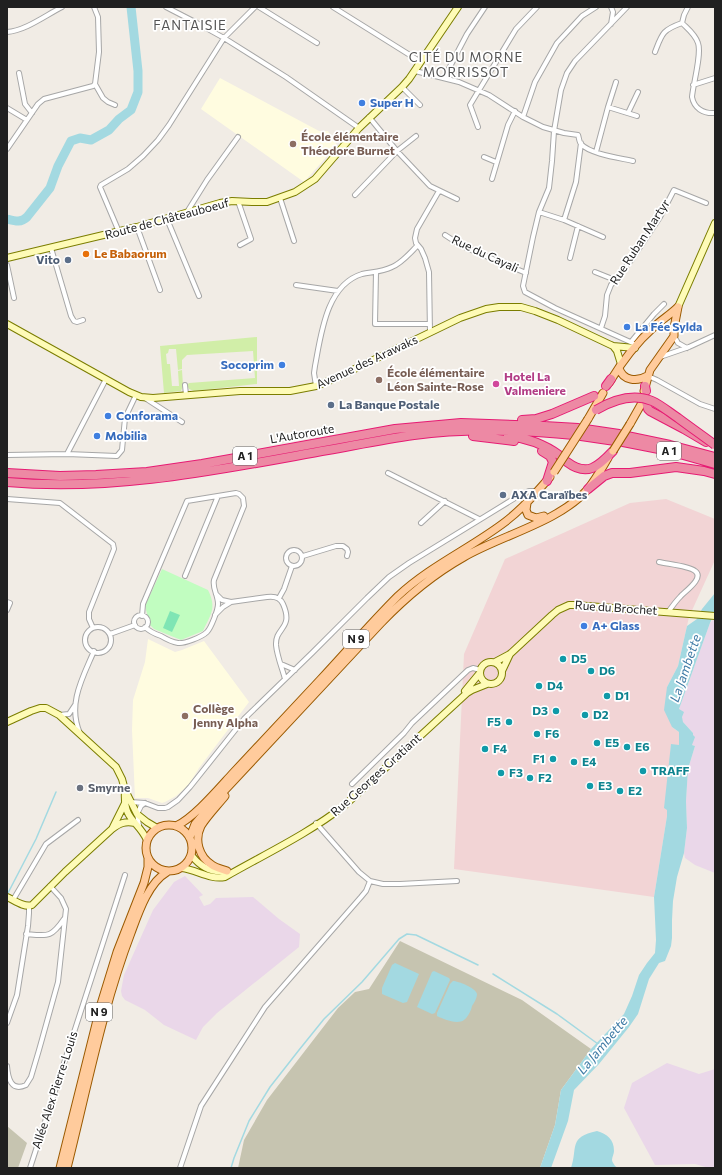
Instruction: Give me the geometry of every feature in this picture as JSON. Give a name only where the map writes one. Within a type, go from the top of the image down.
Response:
[{"type":"highway","points":[[482,423],[536,419],[562,410],[604,388]]},
{"type":"highway","points":[[588,418],[596,410],[617,399],[633,397],[644,398],[663,407],[715,445]]},
{"type":"highway","points":[[644,401],[650,411],[715,448]]},
{"type":"highway","name":"L'Autoroute","points":[[7,473],[60,476],[147,472],[202,464],[395,430],[482,423],[580,432],[670,445],[715,457]]},
{"type":"highway","name":"L'Autoroute","points":[[7,482],[90,484],[147,480],[414,435],[472,431],[580,432]]},
{"type":"highway","points":[[414,435],[505,436],[524,439],[541,445],[559,455]]},
{"type":"highway","points":[[473,436],[527,444],[545,452],[553,460],[552,471],[547,481]]},
{"type":"highway","name":"L'Autoroute","points":[[621,438],[715,464]]},
{"type":"highway","points":[[567,462],[578,468],[588,469],[603,462],[613,451]]},
{"type":"highway","points":[[588,489],[604,476],[612,473],[630,474],[676,467],[715,474]]},
{"type":"main road","name":"Route de Châteauboeuf","points":[[7,258],[119,232],[220,203],[238,201],[267,202],[295,192],[315,179],[369,117],[402,87],[415,71],[458,7]]},
{"type":"main road","points":[[645,389],[647,376],[652,365],[674,332],[678,307],[715,223]]},
{"type":"main road","name":"Avenue des Arawaks","points":[[7,324],[106,379],[144,398],[240,390],[290,391],[316,386],[336,378],[460,318],[486,309],[499,307],[521,307],[535,311],[558,320],[613,346],[634,345]]},
{"type":"main road","points":[[552,471],[569,448],[588,418],[604,388],[634,345],[653,327],[678,307]]},
{"type":"main road","points":[[660,322],[669,322],[672,325],[674,332]]},
{"type":"main road","points":[[613,346],[617,351],[620,370],[623,376],[632,380],[639,380],[647,376]]},
{"type":"main road","points":[[613,451],[644,401]]},
{"type":"main road","name":"N 9","points":[[190,837],[192,828],[197,821],[395,608],[422,584],[464,557],[562,511],[588,489],[613,451]]},
{"type":"main road","name":"N 9","points":[[157,828],[170,825],[176,826],[190,817],[400,594],[418,579],[505,522],[527,503],[547,481]]},
{"type":"main road","points":[[527,503],[526,513],[528,516],[534,518],[540,518],[562,511]]},
{"type":"main road","name":"Rue du Brochet","points":[[495,662],[510,654],[558,610],[569,605],[714,616]]},
{"type":"main road","name":"Rue du Brochet","points":[[502,671],[510,654]]},
{"type":"main road","points":[[466,692],[488,684],[494,684],[499,680],[502,675],[502,671],[495,662],[486,662],[481,666],[480,672],[482,680],[488,684]]},
{"type":"main road","points":[[466,692],[480,672]]},
{"type":"main road","name":"Rue Georges Gratiant","points":[[232,870],[262,857],[345,805],[466,692]]},
{"type":"main road","points":[[7,722],[40,708],[46,708],[59,715],[116,767],[122,779],[125,790],[128,802],[128,813],[147,840],[151,833],[157,828],[137,814],[128,802]]},
{"type":"main road","points":[[232,870],[213,865],[203,857],[199,846],[199,832],[204,822],[257,756]]},
{"type":"main road","points":[[112,829],[128,802]]},
{"type":"main road","points":[[10,899],[25,906],[32,905],[50,886],[112,829],[120,823],[135,823]]},
{"type":"main road","points":[[148,859],[156,868],[167,872],[172,872],[182,868],[190,860],[193,849],[190,837],[182,828],[176,826]]},
{"type":"main road","name":"N 9","points":[[60,1168],[101,1004],[117,952],[144,883],[148,868],[146,853],[147,840]]},
{"type":"main road","points":[[192,856],[207,869],[216,872],[232,870]]},
{"type":"main road","points":[[182,868],[192,869],[207,876],[216,878],[225,877],[232,870]]},
{"type":"main road","name":"N 9","points":[[67,1168],[118,967],[143,902],[158,879],[167,872]]},
{"type":"street","points":[[7,32],[26,26],[62,7]]},
{"type":"street","points":[[94,7],[98,18],[99,52],[95,84],[103,98],[115,105]]},
{"type":"street","points":[[166,7],[224,38],[286,77],[359,128]]},
{"type":"street","points":[[119,232],[100,187],[102,183],[128,169],[158,140],[224,38],[254,7]]},
{"type":"street","points":[[259,7],[317,43]]},
{"type":"street","points":[[333,7],[421,62]]},
{"type":"street","points":[[444,78],[467,34],[485,7]]},
{"type":"street","points":[[478,127],[470,105],[516,29],[538,7]]},
{"type":"street","points":[[523,117],[535,82],[557,43],[582,16],[596,7]]},
{"type":"street","points":[[610,25],[613,12],[611,7]]},
{"type":"street","points":[[627,7],[575,61],[567,73],[561,90],[554,131],[549,188],[539,212],[524,286],[525,292],[634,345],[654,314],[664,304]]},
{"type":"street","points":[[682,23],[688,7]]},
{"type":"street","points":[[655,52],[662,35],[668,28],[682,23]]},
{"type":"street","points":[[682,23],[691,31],[698,43],[699,52],[693,84],[693,103],[702,111],[710,114],[715,113]]},
{"type":"street","points":[[415,71],[460,82],[489,95],[523,117],[543,127],[554,131],[578,135],[581,143],[576,182],[564,220]]},
{"type":"street","points":[[19,73],[25,104],[32,113]]},
{"type":"street","points":[[693,84],[715,78]]},
{"type":"street","points":[[596,152],[616,82]]},
{"type":"street","points":[[7,149],[38,104],[44,99],[93,86],[95,84]]},
{"type":"street","points":[[402,87],[420,105]]},
{"type":"street","points":[[628,114],[638,92]]},
{"type":"street","points":[[608,106],[636,116]]},
{"type":"street","points":[[7,108],[27,120]]},
{"type":"street","points":[[492,179],[508,125],[515,111]]},
{"type":"street","points":[[369,117],[397,151],[430,186],[457,199]]},
{"type":"street","points":[[356,195],[397,151],[416,136]]},
{"type":"street","points":[[187,213],[207,180],[238,137]]},
{"type":"street","points":[[581,143],[590,150],[633,161]]},
{"type":"street","points":[[484,157],[496,162]]},
{"type":"street","name":"Rue Ruban Martyr","points":[[601,328],[605,316],[607,295],[615,280],[632,259],[660,217],[674,190],[706,203]]},
{"type":"street","points":[[430,333],[428,272],[425,258],[415,241],[415,234],[439,191]]},
{"type":"street","points":[[280,198],[294,241]]},
{"type":"street","points":[[238,201],[251,240],[240,244]]},
{"type":"street","points":[[539,212],[564,220],[603,237]]},
{"type":"street","points":[[167,219],[199,296]]},
{"type":"street","points":[[570,258],[578,226]]},
{"type":"street","points":[[137,227],[160,290]]},
{"type":"street","name":"Rue du Cayali","points":[[445,235],[462,246],[526,273]]},
{"type":"street","points":[[316,386],[314,373],[329,305],[338,291],[354,277],[392,267],[399,263],[417,246]]},
{"type":"street","points":[[51,248],[71,316],[74,321],[77,322],[83,320]]},
{"type":"street","points":[[7,265],[14,298]]},
{"type":"street","points":[[376,272],[375,324],[430,324]]},
{"type":"street","points":[[595,272],[615,280]]},
{"type":"street","points":[[296,285],[338,291]]},
{"type":"street","points":[[558,320],[563,311]]},
{"type":"street","points":[[674,332],[678,343],[686,348]]},
{"type":"street","points":[[658,358],[686,348],[715,335]]},
{"type":"street","points":[[647,376],[700,404],[715,409]]},
{"type":"street","points":[[67,454],[106,379]]},
{"type":"street","points":[[185,386],[186,395]]},
{"type":"street","points":[[7,455],[67,454],[117,456],[122,450],[125,418],[136,395]]},
{"type":"street","points":[[144,398],[182,422]]},
{"type":"street","points":[[388,473],[480,519]]},
{"type":"street","points":[[128,802],[145,803],[158,808],[165,808],[178,800],[244,719],[389,577],[409,563],[520,495],[538,491]]},
{"type":"street","points":[[110,634],[135,625],[140,628],[145,627],[153,633],[183,644],[205,634],[209,629],[218,604],[213,587],[214,580],[244,506],[243,498],[239,494],[187,501],[143,604],[142,616]]},
{"type":"street","points":[[185,576],[218,496]]},
{"type":"street","points":[[7,499],[60,502],[113,544],[114,549],[89,612],[89,618],[93,628]]},
{"type":"street","points":[[421,523],[445,501]]},
{"type":"street","points":[[303,556],[324,548],[339,545],[347,549],[347,556]]},
{"type":"street","points":[[294,549],[298,550],[303,556],[300,564],[292,566],[288,563],[286,555],[290,550],[294,549]]},
{"type":"street","points":[[659,562],[689,568],[696,572],[697,575],[694,584],[678,599],[668,612]]},
{"type":"street","points":[[279,598],[284,589],[292,566]]},
{"type":"street","points":[[216,594],[222,600],[231,602],[273,596],[282,601],[287,615],[285,625],[278,636],[276,645],[285,679]]},
{"type":"street","points":[[7,610],[8,602]]},
{"type":"street","points":[[215,615],[231,602]]},
{"type":"street","points":[[135,625],[134,623],[136,618],[142,616]]},
{"type":"street","points":[[142,616],[147,619],[147,624],[145,627]]},
{"type":"street","points":[[101,627],[110,634],[111,639],[109,647],[102,652],[94,651],[88,646],[86,639],[88,632],[93,628],[101,627]]},
{"type":"street","points":[[81,735],[77,724],[75,705],[76,695],[94,651]]},
{"type":"street","points":[[281,664],[295,670]]},
{"type":"street","points":[[352,784],[465,672],[473,668],[480,672]]},
{"type":"street","points":[[59,715],[69,714],[75,705]]},
{"type":"street","points":[[140,828],[137,814],[141,806],[145,803]]},
{"type":"street","points":[[10,899],[46,844],[78,820]]},
{"type":"street","points":[[316,824],[359,872],[370,881],[383,884],[457,881]]},
{"type":"street","name":"Allée Alex Pierre-Louis","points":[[30,1168],[125,875]]},
{"type":"street","points":[[180,1168],[202,1106],[265,1007],[366,891],[370,881]]},
{"type":"street","points":[[7,1066],[8,1078],[10,1082],[20,1087],[26,1085],[31,1077],[40,1050],[58,982],[66,909],[50,886]]},
{"type":"street","points":[[7,1023],[17,994],[29,906]]},
{"type":"street","points":[[26,934],[49,935],[57,929],[65,919]]},
{"type":"shaded area","points":[[220,78],[319,131],[328,131],[337,145],[304,182],[201,109]]},
{"type":"shaded area","points":[[666,499],[715,519],[715,560],[689,617],[678,666],[667,687],[672,727],[679,732],[679,745],[671,745],[667,816],[654,897],[454,869],[464,654],[505,559],[630,503]]},
{"type":"shaded area","points":[[715,618],[715,873],[695,865],[685,858],[688,769],[695,746],[692,745],[693,733],[683,722],[679,709],[710,623]]},
{"type":"shaded area","name":"Collège Jenny Alpha","points":[[148,639],[175,652],[204,641],[249,702],[199,768],[188,786],[176,796],[162,803],[148,798],[135,798],[132,730],[133,700],[145,662]]},
{"type":"shaded area","points":[[185,876],[203,895],[199,897],[204,906],[210,904],[216,898],[253,897],[279,919],[300,934],[299,947],[217,1013],[203,1027],[196,1040],[164,1025],[145,1010],[125,1000],[121,991],[124,975],[153,910],[174,882]]},
{"type":"shaded area","points":[[400,941],[522,1000],[591,1049],[561,1090],[555,1125],[540,1168],[238,1168],[244,1140],[267,1100],[338,1008],[355,992],[369,989]]},
{"type":"shaded area","points":[[667,1063],[699,1074],[715,1069],[715,1168],[695,1164],[655,1165],[624,1108],[632,1083]]},
{"type":"shaded area","points":[[7,1126],[27,1143],[18,1168],[7,1168]]},
{"type":"green space","points":[[257,337],[257,384],[194,391],[189,389],[187,385],[189,383],[255,378],[253,351],[187,355],[182,360],[182,369],[178,370],[176,349],[169,349],[168,353],[166,354],[167,364],[170,364],[172,386],[179,386],[178,371],[182,370],[183,386],[181,391],[164,393],[160,346]]},
{"type":"green space","points":[[162,569],[208,590],[211,596],[212,611],[203,631],[181,640],[154,629],[150,625],[145,606]]},
{"type":"green space","points":[[170,611],[180,615],[172,632],[163,628]]},
{"type":"water","name":"La Jambette","points":[[715,593],[715,612],[679,709],[684,712],[682,717],[683,722],[695,737],[692,745],[695,746],[688,769],[686,801],[687,828],[684,853],[677,877],[673,901],[671,946],[665,961],[659,963],[649,979],[638,1014],[599,1064],[574,1090],[568,1121],[551,1168],[540,1168],[555,1125],[561,1090],[591,1049],[624,1014],[639,975],[655,953],[656,940],[654,897],[667,816],[667,810],[664,808],[671,744],[679,745],[679,732],[672,727],[664,710],[667,687],[678,666],[687,626],[697,619],[702,609]]},
{"type":"water","points":[[395,963],[419,974],[407,1002],[403,1003],[382,994],[382,988],[392,965]]},
{"type":"water","points":[[434,971],[449,978],[450,980],[435,1013],[432,1014],[417,1007],[432,972]]},
{"type":"water","points":[[453,981],[474,989],[477,994],[469,1014],[464,1020],[458,1022],[443,1019],[437,1016],[450,984]]},
{"type":"water","points":[[597,1131],[607,1135],[613,1143],[614,1151],[612,1161],[618,1168],[571,1168],[578,1140],[588,1133]]},
{"type":"waterway","points":[[7,219],[20,221],[27,217],[50,188],[58,166],[71,141],[80,138],[91,140],[109,130],[119,119],[131,110],[138,92],[138,71],[131,7]]},
{"type":"waterway","points":[[8,893],[36,839],[56,792]]},
{"type":"waterway","points":[[231,1168],[249,1121],[270,1087],[324,1019],[362,982],[399,939],[407,934],[416,935],[478,965]]},
{"type":"waterway","name":"La Jambette","points":[[493,974],[557,1014],[598,1044]]},
{"type":"place","name":"Super H","points":[[362,103]]},
{"type":"place","name":"École élémentaire Théodore Burnet","points":[[293,144]]},
{"type":"place","name":"Le Babaorum","points":[[86,254]]},
{"type":"place","name":"Vito","points":[[68,260]]},
{"type":"place","name":"La Fée Sylda","points":[[627,327]]},
{"type":"place","name":"Socoprim","points":[[282,365]]},
{"type":"place","name":"École élémentaire Léon Sainte-Rose","points":[[379,380]]},
{"type":"place","name":"Hotel La Valmeniere","points":[[496,384]]},
{"type":"place","name":"La Banque Postale","points":[[331,405]]},
{"type":"place","name":"Conforama","points":[[108,416]]},
{"type":"place","name":"Mobilia","points":[[97,436]]},
{"type":"place","name":"AXA Caraïbes","points":[[503,495]]},
{"type":"place","name":"A+ Glass","points":[[584,626]]},
{"type":"place","name":"D5","points":[[563,659]]},
{"type":"place","name":"D6","points":[[591,671]]},
{"type":"place","name":"D4","points":[[539,686]]},
{"type":"place","name":"D1","points":[[607,696]]},
{"type":"place","name":"D3","points":[[556,711]]},
{"type":"place","name":"D2","points":[[585,715]]},
{"type":"place","name":"Collège Jenny Alpha","points":[[185,716]]},
{"type":"place","name":"F5","points":[[509,722]]},
{"type":"place","name":"F6","points":[[537,734]]},
{"type":"place","name":"E5","points":[[597,743]]},
{"type":"place","name":"E6","points":[[627,747]]},
{"type":"place","name":"F4","points":[[485,749]]},
{"type":"place","name":"F1","points":[[553,759]]},
{"type":"place","name":"E4","points":[[574,762]]},
{"type":"place","name":"TRAFF","points":[[643,771]]},
{"type":"place","name":"F3","points":[[501,773]]},
{"type":"place","name":"F2","points":[[530,778]]},
{"type":"place","name":"E3","points":[[590,786]]},
{"type":"place","name":"Smyrne","points":[[80,788]]},
{"type":"place","name":"E2","points":[[620,791]]},
{"type":"district","name":"FANTAISIE","points":[[190,25]]},
{"type":"district","name":"CITÉ DU MORNE MORRISSOT","points":[[466,64]]}]
